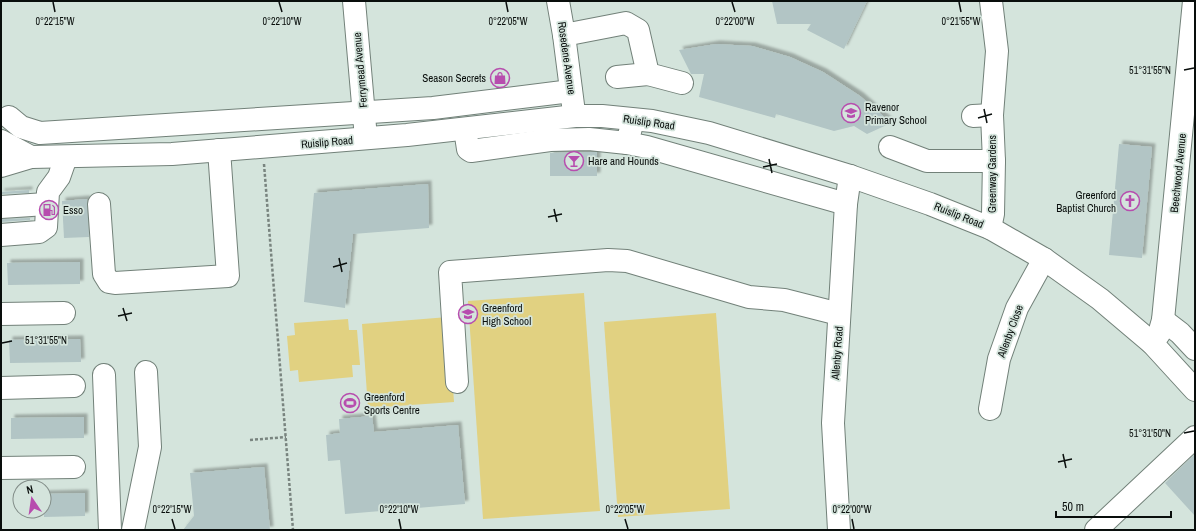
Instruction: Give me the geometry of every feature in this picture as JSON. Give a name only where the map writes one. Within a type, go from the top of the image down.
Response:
[{"type":"street","name":"Ferrymead Avenue","points":[[354,1],[366,138]]},
{"type":"street","name":"Rosedene Avenue","points":[[558,1],[575,116]]},
{"type":"street","name":"Greenway Gardens","points":[[990,228],[993,214],[994,160],[982,115],[997,51],[991,1]]},
{"type":"street","name":"Beechwood Avenue","points":[[1152,343],[1158,334],[1163,320],[1194,1]]},
{"type":"street","points":[[564,34],[626,23],[638,30],[648,74]]},
{"type":"street","points":[[617,77],[648,74],[682,82]]},
{"type":"street","points":[[9,117],[21,126],[40,133],[433,108],[571,91]]},
{"type":"street","name":"Ruislip Road","points":[[1,166],[31,157],[173,160],[219,150],[465,129],[548,118],[590,115],[634,119],[677,126],[850,176],[930,204],[990,228],[1044,259],[1100,299],[1152,343],[1195,390]]},
{"type":"street","points":[[548,118],[550,140]]},
{"type":"street","points":[[628,142],[634,119]]},
{"type":"street","points":[[465,129],[468,149],[471,151],[550,140],[589,139],[628,142],[846,204]]},
{"type":"street","name":"Ruislip Road","points":[[1,141],[31,157]]},
{"type":"street","points":[[890,147],[927,161],[994,160]]},
{"type":"street","points":[[99,204],[104,274],[109,282],[115,283],[228,276],[219,150]]},
{"type":"street","points":[[1,235],[39,232],[44,229],[46,226],[46,204],[48,192],[59,177],[66,157]]},
{"type":"street","name":"Allenby Road","points":[[839,530],[833,423],[846,204],[850,176]]},
{"type":"street","points":[[1,207],[46,204]]},
{"type":"street","name":"Allenby Close","points":[[990,409],[999,359],[1016,308],[1044,259]]},
{"type":"street","points":[[457,382],[450,272],[608,260],[627,261],[749,297],[784,300],[840,314]]},
{"type":"street","points":[[1,314],[64,313]]},
{"type":"street","points":[[1163,320],[1180,333],[1195,349]]},
{"type":"street","points":[[133,530],[150,447],[146,372]]},
{"type":"street","points":[[104,375],[110,530]]},
{"type":"street","points":[[1,388],[74,386]]},
{"type":"street","points":[[1096,530],[1195,437]]},
{"type":"street","points":[[1,468],[74,467]]},
{"type":"path","points":[[264,162],[293,530]]},
{"type":"path","points":[[250,440],[286,437]]},
{"type":"shaded area","points":[[584,293],[600,511],[483,519],[468,301]]},
{"type":"shaded area","points":[[716,313],[730,509],[618,517],[604,322]]},
{"type":"shaded area","points":[[448,317],[454,402],[368,408],[362,324]]},
{"type":"shaded area","points":[[348,319],[349,330],[357,330],[360,365],[352,365],[353,377],[299,382],[298,370],[290,371],[287,336],[295,335],[294,323]]},
{"type":"building","points":[[772,1],[867,1],[844,49],[807,30],[811,24],[777,24]]},
{"type":"building","points":[[716,44],[752,46],[790,57],[823,72],[860,96],[891,123],[867,134],[854,126],[834,131],[776,114],[775,118],[699,97],[704,74],[691,74],[679,50]]},
{"type":"building","name":"Greenford Baptist Church","points":[[1119,144],[1152,147],[1142,258],[1109,255]]},
{"type":"building","name":"Hare and Hounds","points":[[597,152],[597,176],[550,176],[550,153]]},
{"type":"building","points":[[428,184],[429,228],[353,234],[345,308],[304,302],[314,193]]},
{"type":"building","points":[[29,190],[29,193],[1,194],[1,192]]},
{"type":"building","points":[[87,199],[89,237],[64,238],[62,201]]},
{"type":"building","points":[[30,218],[30,220],[1,222],[1,219]]},
{"type":"building","points":[[80,262],[80,284],[8,285],[7,263]]},
{"type":"building","points":[[80,339],[81,362],[10,363],[9,340]]},
{"type":"building","points":[[372,416],[374,432],[458,425],[465,504],[345,514],[340,460],[328,461],[326,435],[340,433],[339,419]]},
{"type":"building","points":[[84,417],[84,438],[11,439],[11,418]]},
{"type":"building","points":[[1195,454],[1195,516],[1165,483]]},
{"type":"building","points":[[264,467],[270,530],[183,530],[194,516],[190,473]]},
{"type":"building","points":[[85,493],[85,516],[52,517],[52,494]]},
{"type":"place","name":"Season Secrets","points":[[500,78]]},
{"type":"place","name":"Ravenor Primary School","points":[[851,113]]},
{"type":"place","name":"Hare and Hounds","points":[[574,161]]},
{"type":"place","name":"Greenford Baptist Church","points":[[1130,201]]},
{"type":"place","name":"Esso","points":[[49,210]]},
{"type":"place","name":"Greenford High School","points":[[468,314]]},
{"type":"place","name":"Greenford Sports Centre","points":[[350,403]]}]
